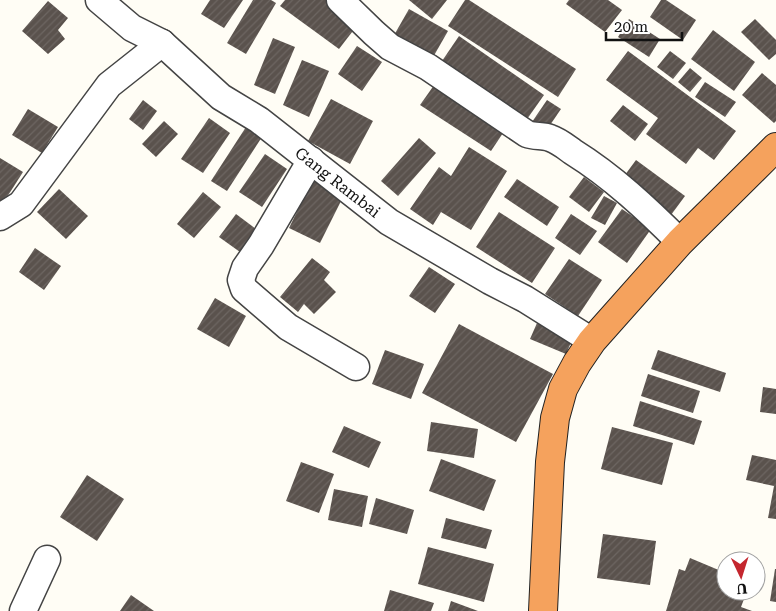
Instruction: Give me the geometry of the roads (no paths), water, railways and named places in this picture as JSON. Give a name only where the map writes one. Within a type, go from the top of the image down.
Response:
[{"type":"highway","points":[[542,611],[550,462],[555,418],[563,389],[592,341],[680,242],[776,146]]},
{"type":"street","name":"Gang Rambai","points":[[99,0],[132,28],[162,43],[221,97],[259,120],[389,222],[490,281],[525,299],[592,341]]},
{"type":"street","points":[[340,0],[390,47],[428,67],[527,134],[557,141],[593,164],[641,203],[680,242]]},
{"type":"street","points":[[0,217],[21,204],[109,85],[162,43]]},
{"type":"street","points":[[311,160],[245,268],[241,280],[244,289],[288,327],[356,367]]},
{"type":"street","points":[[23,611],[47,559]]}]
